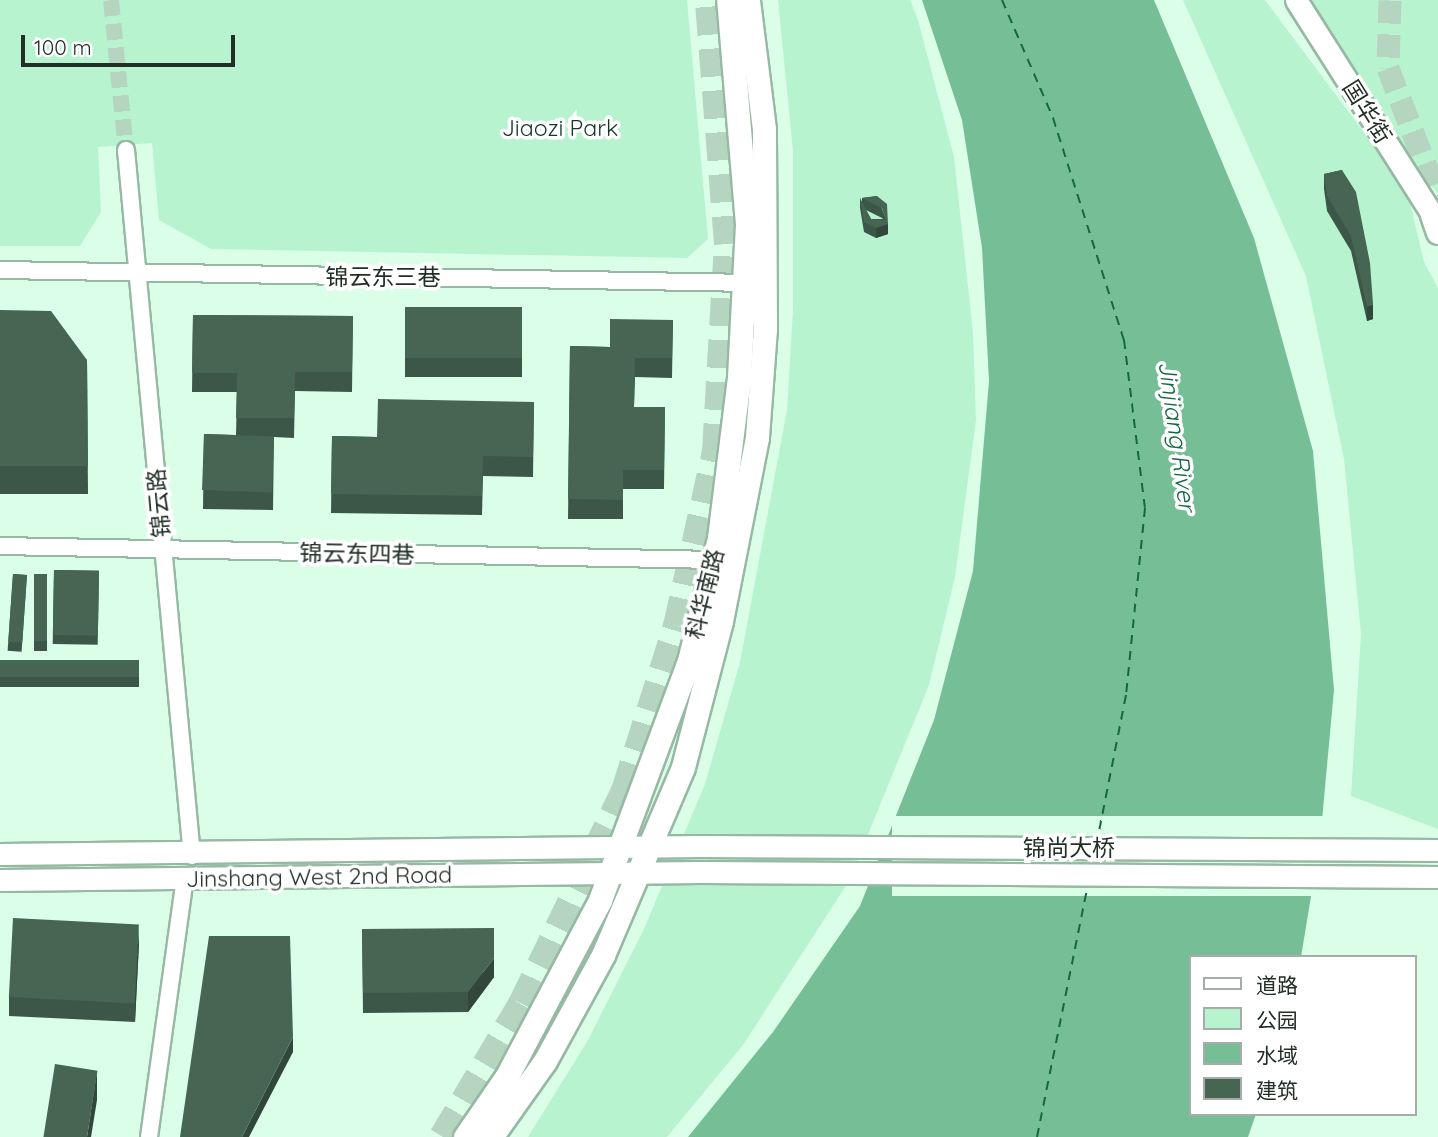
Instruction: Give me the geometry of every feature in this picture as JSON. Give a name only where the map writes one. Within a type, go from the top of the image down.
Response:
[{"type":"main road","name":"科华南路","points":[[491,1137],[545,1061],[639,874],[683,767],[740,530],[757,437],[755,283],[742,120],[728,0]]},
{"type":"main road","name":"科华南路","points":[[465,1137],[513,1065],[609,873],[689,660],[713,561],[755,283],[764,129],[748,0]]},
{"type":"street","name":"国华街","points":[[1296,0],[1436,222]]},
{"type":"street","name":"锦云路","points":[[126,150],[192,856]]},
{"type":"street","name":"锦云东三巷","points":[[0,270],[755,283]]},
{"type":"street","name":"锦云东四巷","points":[[0,547],[713,561]]},
{"type":"street","name":"锦尚大桥","points":[[0,854],[192,856],[700,846],[1438,850]]},
{"type":"street","name":"锦尚大桥","points":[[639,874],[701,872],[1438,877]]},
{"type":"street","name":"Jinshang West 2nd Road","points":[[0,880],[639,874]]},
{"type":"street","points":[[149,1137],[185,878]]},
{"type":"green space","name":"Jiaozi Park","points":[[0,0],[687,0],[708,239],[687,258],[211,249],[159,220],[152,143],[98,147],[101,212],[80,246],[0,246]]},
{"type":"green space","points":[[778,0],[910,0],[918,20],[954,157],[973,333],[976,420],[955,577],[929,685],[849,881],[743,1045],[667,1137],[528,1137],[588,1040],[644,929],[705,784],[740,662],[787,410],[793,310],[793,151]]},
{"type":"green space","points":[[1183,0],[1265,0],[1407,190],[1424,262],[1438,288],[1438,829],[1351,796],[1361,634],[1344,459],[1306,276]]},
{"type":"green space","points":[[1310,0],[1438,0],[1438,193],[1413,167]]},
{"type":"water","name":"Jinjiang River","points":[[922,0],[1154,0],[1254,238],[1313,451],[1334,690],[1320,842],[1301,955],[1190,955],[1190,1116],[1255,1116],[1248,1137],[688,1137],[773,1032],[860,906],[934,720],[973,571],[989,381],[982,248],[962,120]]},
{"type":"pier","points":[[892,816],[1326,816],[1326,896],[892,896]]},
{"type":"building","points":[[1342,170],[1356,192],[1370,263],[1373,304],[1367,307],[1351,236],[1327,196],[1324,174]]},
{"type":"building","points":[[877,196],[887,204],[888,224],[876,228],[864,222],[860,198],[871,219],[886,220],[882,208],[862,198]]},
{"type":"building","points":[[405,307],[522,307],[522,358],[405,358]]},
{"type":"building","points":[[0,310],[51,311],[87,360],[88,466],[0,466]]},
{"type":"building","points":[[193,315],[353,316],[352,372],[295,372],[294,418],[236,418],[237,373],[192,373]]},
{"type":"building","points":[[610,319],[673,320],[672,358],[635,358],[634,407],[665,407],[664,470],[623,470],[623,500],[568,499],[570,346],[610,347]]},
{"type":"building","points":[[378,399],[534,402],[533,457],[483,456],[482,496],[331,494],[332,436],[377,437]]},
{"type":"building","points":[[204,434],[274,436],[272,492],[202,490]]},
{"type":"building","points":[[54,570],[99,571],[98,636],[53,635]]},
{"type":"building","points":[[13,574],[27,575],[22,643],[8,642]]},
{"type":"building","points":[[34,574],[47,574],[47,641],[34,641]]},
{"type":"building","points":[[0,660],[139,660],[139,677],[0,677]]},
{"type":"building","points":[[13,918],[139,925],[135,1003],[9,997]]},
{"type":"building","points":[[494,928],[494,958],[468,992],[363,993],[362,929]]},
{"type":"building","points":[[209,936],[290,936],[293,1037],[242,1137],[180,1137]]},
{"type":"building","points":[[55,1064],[97,1071],[87,1137],[43,1137]]},
{"type":"ferry route","points":[[1002,0],[1053,118],[1124,340],[1145,508],[1126,695],[1098,837]]},
{"type":"ferry route","points":[[1037,1137],[1088,884]]},
{"type":"tunnel","points":[[111,0],[126,150]]},
{"type":"tunnel","points":[[443,1137],[522,1004],[625,791],[677,626],[716,452],[728,244],[709,0]]},
{"type":"tunnel","points":[[1390,0],[1388,68],[1438,197]]}]
